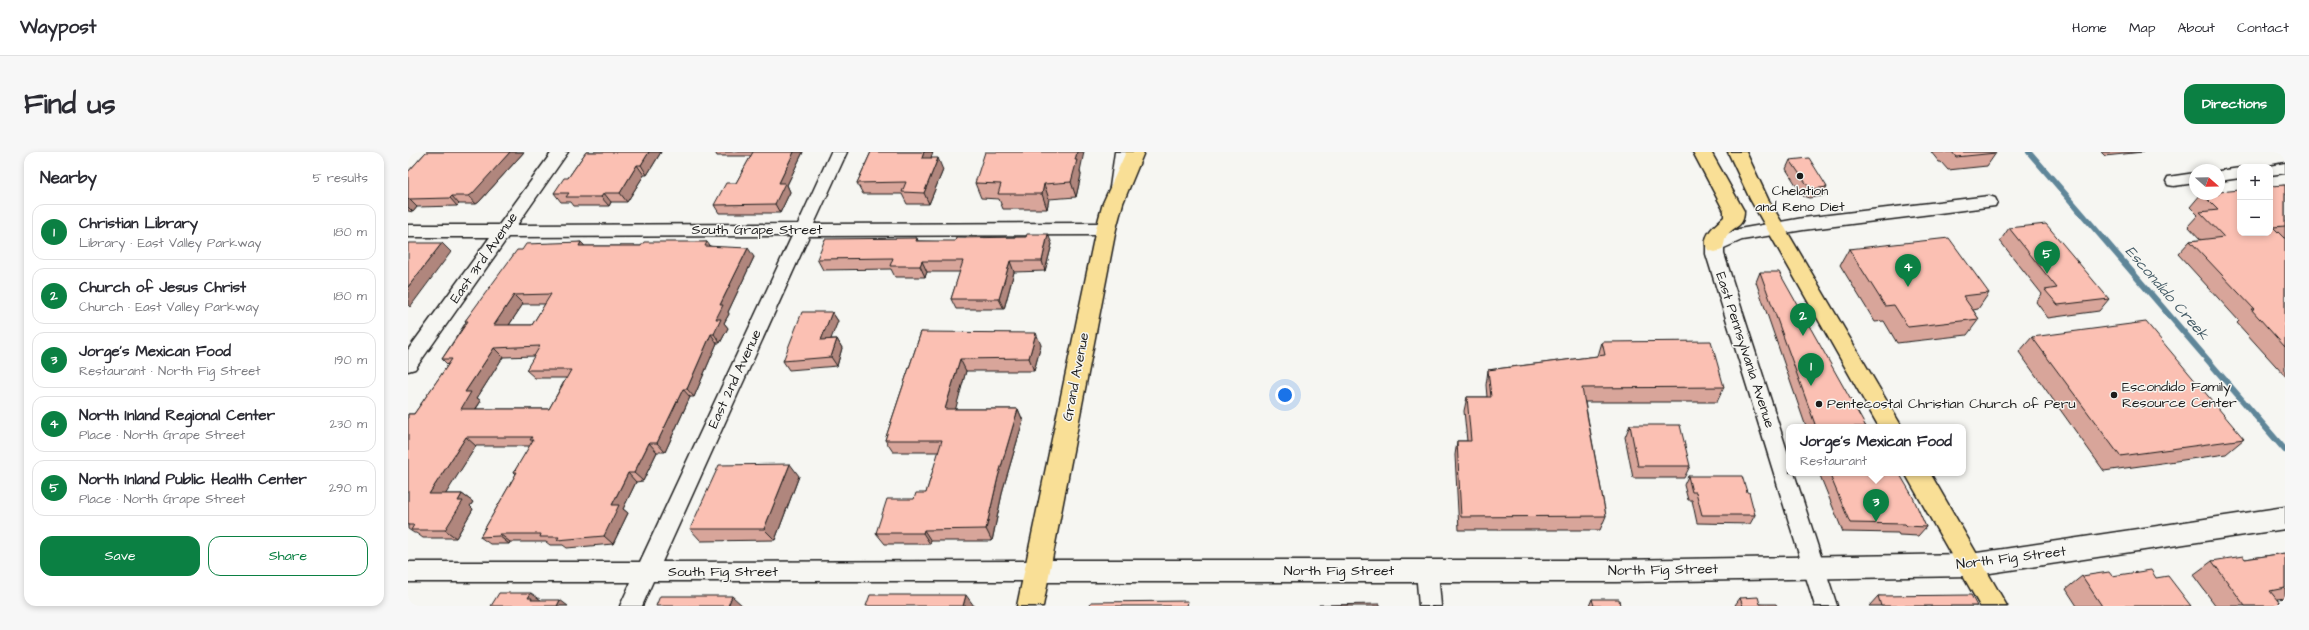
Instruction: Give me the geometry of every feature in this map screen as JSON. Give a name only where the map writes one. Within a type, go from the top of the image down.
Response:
[{"type":"main road","name":"Grand Avenue","points":[[1030,606],[1106,229],[1119,187],[1135,152]]},
{"type":"main road","points":[[1702,152],[1734,211],[1732,221],[1721,229],[1716,236],[1715,245]]},
{"type":"main road","points":[[1714,152],[1759,199]]},
{"type":"main road","points":[[1737,152],[1759,199],[1889,424]]},
{"type":"main road","points":[[1919,476],[1994,606]]},
{"type":"street","name":"East 3rd Avenue","points":[[408,364],[560,152]]},
{"type":"street","name":"East 2nd Avenue","points":[[631,606],[839,152]]},
{"type":"street","points":[[1119,187],[1124,152]]},
{"type":"street","points":[[2273,170],[2285,168]]},
{"type":"street","points":[[2225,175],[2237,173]]},
{"type":"street","points":[[2174,181],[2189,179]]},
{"type":"street","points":[[1715,245],[1739,235],[1776,229],[1989,202]]},
{"type":"street","name":"South Grape Street","points":[[408,231],[1106,229]]},
{"type":"street","name":"East Pennsylvania Avenue","points":[[1715,245],[1715,254],[1826,606]]},
{"type":"street","name":"North Fig Street","points":[[1038,571],[1427,571],[1814,568],[1970,565],[2285,518]]},
{"type":"street","name":"South Fig Street","points":[[408,572],[1038,571]]},
{"type":"street","points":[[1427,571],[1430,606]]},
{"type":"building","points":[[426,152],[510,152],[469,196],[408,200],[408,172]]},
{"type":"building","points":[[586,152],[649,152],[641,165],[637,165],[620,193],[604,193],[601,197],[566,197],[569,193],[554,193],[564,178],[568,178]]},
{"type":"building","points":[[753,152],[794,152],[779,183],[785,183],[775,204],[714,205],[726,183],[736,183]]},
{"type":"building","points":[[871,152],[924,152],[922,158],[938,158],[924,193],[902,192],[906,182],[857,183]]},
{"type":"building","points":[[985,152],[1077,152],[1075,160],[1077,160],[1071,182],[1044,184],[1042,194],[998,194],[1001,184],[975,183]]},
{"type":"building","points":[[1952,152],[1995,152],[1996,153],[1956,157]]},
{"type":"building","points":[[1809,158],[1827,187],[1813,189],[1808,186],[1790,160]]},
{"type":"building","points":[[2285,185],[2285,226],[2273,227],[2273,186]]},
{"type":"building","points":[[2237,190],[2237,236],[2273,236],[2273,227],[2285,239],[2285,347],[2251,309],[2254,309],[2190,241],[2224,237],[2200,212],[2218,210],[2208,200],[2225,200],[2225,191]]},
{"type":"building","points":[[2046,224],[2109,299],[2058,305],[2045,290],[2057,288],[2009,228]]},
{"type":"building","points":[[1027,234],[1048,234],[1042,261],[1010,261],[999,299],[951,299],[963,261],[922,261],[920,266],[890,266],[893,258],[817,259],[825,239],[917,238],[916,241],[955,241],[956,238],[1026,237]]},
{"type":"building","points":[[1949,238],[1989,293],[1963,296],[1979,319],[1908,327],[1894,305],[1885,306],[1849,249]]},
{"type":"building","points":[[581,242],[579,246],[641,246],[644,242],[707,242],[705,246],[748,248],[720,305],[723,305],[716,319],[721,319],[714,334],[711,334],[687,389],[683,389],[657,443],[649,443],[634,473],[628,473],[612,505],[619,505],[604,536],[557,540],[559,537],[540,537],[541,534],[500,534],[499,536],[480,537],[517,472],[514,472],[533,440],[530,440],[532,437],[466,437],[429,494],[462,494],[458,501],[463,501],[445,530],[411,530],[414,525],[408,525],[408,414],[414,414],[452,359],[442,359],[468,321],[465,321],[517,250],[522,250],[526,244]],"holes":[[[551,294],[532,325],[494,325],[514,295]],[[540,346],[526,370],[571,370],[549,409],[461,409],[471,392],[465,392],[494,348]]]},
{"type":"building","points":[[408,243],[442,243],[408,287]]},
{"type":"building","points":[[1760,272],[1779,272],[1864,424],[1815,424]]},
{"type":"building","points":[[802,312],[832,312],[821,340],[837,339],[831,357],[783,361]]},
{"type":"building","name":"Escondido Family Resource Center","points":[[2146,322],[2244,439],[2120,456],[2032,337]]},
{"type":"building","points":[[921,332],[1036,333],[1029,358],[960,359],[945,409],[1018,409],[998,477],[986,529],[924,530],[923,533],[876,533],[887,499],[914,499],[916,493],[926,493],[942,440],[885,440]]},
{"type":"building","points":[[1711,341],[1724,387],[1582,388],[1606,516],[1461,517],[1457,441],[1471,441],[1467,397],[1491,397],[1488,370],[1605,355],[1602,342]]},
{"type":"building","points":[[1630,425],[1680,425],[1690,466],[1638,466]]},
{"type":"building","points":[[790,464],[764,529],[690,529],[719,465]]},
{"type":"building","points":[[1688,476],[1742,476],[1747,492],[1749,492],[1755,515],[1702,515],[1696,492],[1692,492]]},
{"type":"building","points":[[1830,476],[1901,476],[1912,495],[1926,527],[1907,526],[1905,524],[1850,523]]},
{"type":"building","points":[[2285,553],[2285,588],[2270,591],[2282,606],[2245,606],[2212,561],[2243,556],[2245,559]]},
{"type":"building","points":[[2151,570],[2156,578],[2168,576],[2191,606],[2102,606],[2082,576],[2109,572],[2112,576]]},
{"type":"building","points":[[499,593],[531,593],[528,598],[532,598],[531,600],[560,600],[557,606],[491,606]]},
{"type":"building","points":[[870,595],[966,595],[963,606],[866,606]]},
{"type":"building","points":[[1971,595],[1977,606],[1881,606],[1878,596]]},
{"type":"building","points":[[660,596],[732,596],[728,606],[656,606]]},
{"type":"building","points":[[1758,597],[1760,604],[1776,604],[1777,606],[1743,606],[1740,598]]},
{"type":"building","points":[[1592,599],[1619,599],[1620,606],[1594,606]]},
{"type":"building","points":[[1188,601],[1187,606],[1090,606],[1091,602]]},
{"type":"building","points":[[1380,604],[1380,606],[1319,606],[1319,605]]},
{"type":"waterway","name":"Escondido Creek","points":[[2029,152],[2285,450]]},
{"type":"place","name":"Chelation and Reno Diet","points":[[1800,176]]},
{"type":"place","name":"North Inland Public Health Center","points":[[2047,274]]},
{"type":"place","name":"North Inland Regional Center","points":[[1908,287]]},
{"type":"place","name":"Church of Jesus Christ","points":[[1803,336]]},
{"type":"place","name":"Christian Library","points":[[1811,386]]},
{"type":"place","name":"Escondido Family Resource Center","points":[[2114,395]]},
{"type":"place","name":"Pentecostal Christian Church of Peru","points":[[1819,404]]},
{"type":"place","name":"Jorge's Mexican Food","points":[[1876,522]]}]
